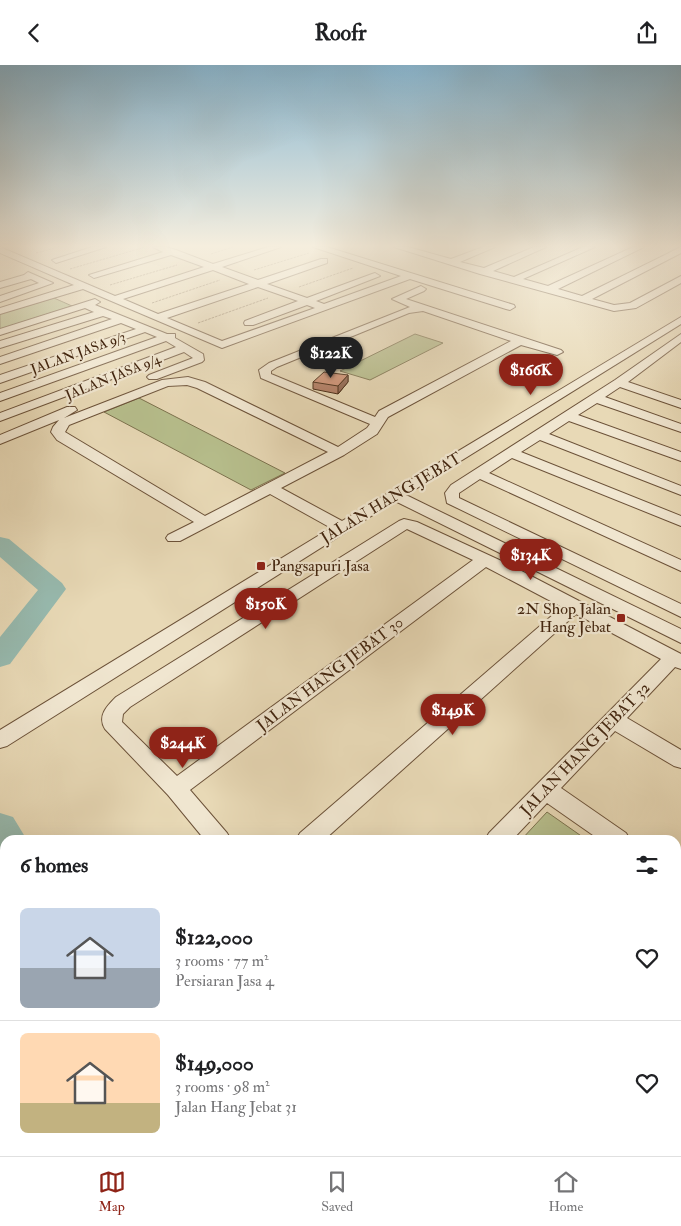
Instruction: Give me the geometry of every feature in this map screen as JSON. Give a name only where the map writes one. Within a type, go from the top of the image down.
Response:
[{"type":"street","points":[[0,311],[43,298]]},
{"type":"street","points":[[0,332],[112,298],[222,345],[352,298]]},
{"type":"street","points":[[157,318],[214,298]]},
{"type":"street","points":[[295,298],[325,308]]},
{"type":"street","points":[[242,326],[317,298]]},
{"type":"street","points":[[400,298],[397,299],[421,309],[557,351]]},
{"type":"street","points":[[477,325],[510,307],[481,298]]},
{"type":"street","points":[[575,298],[614,308],[632,307],[648,298]]},
{"type":"street","points":[[582,300],[586,298]]},
{"type":"street","name":"JALAN JASA 9/4","points":[[0,440],[200,358],[166,337],[85,305]]},
{"type":"street","points":[[377,422],[265,375],[264,370],[407,310],[421,309]]},
{"type":"street","points":[[1,344],[105,312]]},
{"type":"street","points":[[0,361],[123,319]]},
{"type":"street","name":"JALAN HANG JEBAT","points":[[0,740],[681,320]]},
{"type":"street","points":[[0,379],[146,329]]},
{"type":"street","name":"JALAN JASA 9/3","points":[[0,397],[186,330]]},
{"type":"street","points":[[663,331],[681,337]]},
{"type":"street","points":[[681,337],[619,383],[456,488],[452,493],[452,500],[681,611]]},
{"type":"street","points":[[174,538],[339,452],[372,431],[383,414],[520,341]]},
{"type":"street","points":[[1,344],[94,394]]},
{"type":"street","points":[[0,417],[185,348]]},
{"type":"street","points":[[205,522],[62,437],[58,432],[59,427],[64,423],[166,383],[188,381],[201,385],[339,452]]},
{"type":"street","points":[[619,383],[681,404]]},
{"type":"street","points":[[595,398],[681,428]]},
{"type":"street","points":[[568,416],[681,457]]},
{"type":"street","points":[[540,435],[681,491]]},
{"type":"street","points":[[512,453],[681,521]]},
{"type":"street","points":[[480,474],[681,566]]},
{"type":"street","points":[[271,488],[343,528]]},
{"type":"street","points":[[396,496],[681,637]]},
{"type":"street","points":[[215,835],[176,789],[112,724],[113,712],[123,702],[404,524],[412,525],[484,560],[677,660]]},
{"type":"street","points":[[502,569],[537,541]]},
{"type":"street","name":"JALAN HANG JEBAT 30","points":[[176,789],[484,560]]},
{"type":"street","points":[[314,835],[574,606]]},
{"type":"street","name":"JALAN HANG JEBAT 32","points":[[502,835],[613,720],[677,660]]},
{"type":"street","points":[[613,720],[681,760]]},
{"type":"street","points":[[546,790],[611,835]]},
{"type":"green space","points":[[54,298],[72,306],[0,329],[0,314]]},
{"type":"green space","points":[[415,334],[443,343],[370,380],[340,371]]},
{"type":"green space","points":[[139,398],[285,473],[251,490],[104,412]]},
{"type":"green space","points":[[547,812],[580,835],[526,835]]},
{"type":"building","points":[[324,372],[348,375],[338,386],[313,382]]},
{"type":"waterway","points":[[0,544],[53,589],[0,657]]},
{"type":"waterway","points":[[0,828],[5,835]]},
{"type":"place","name":"Pangsapuri Jasa","points":[[261,566]]},
{"type":"place","name":"2N Shop Jalan Hang Jebat","points":[[621,618]]}]
